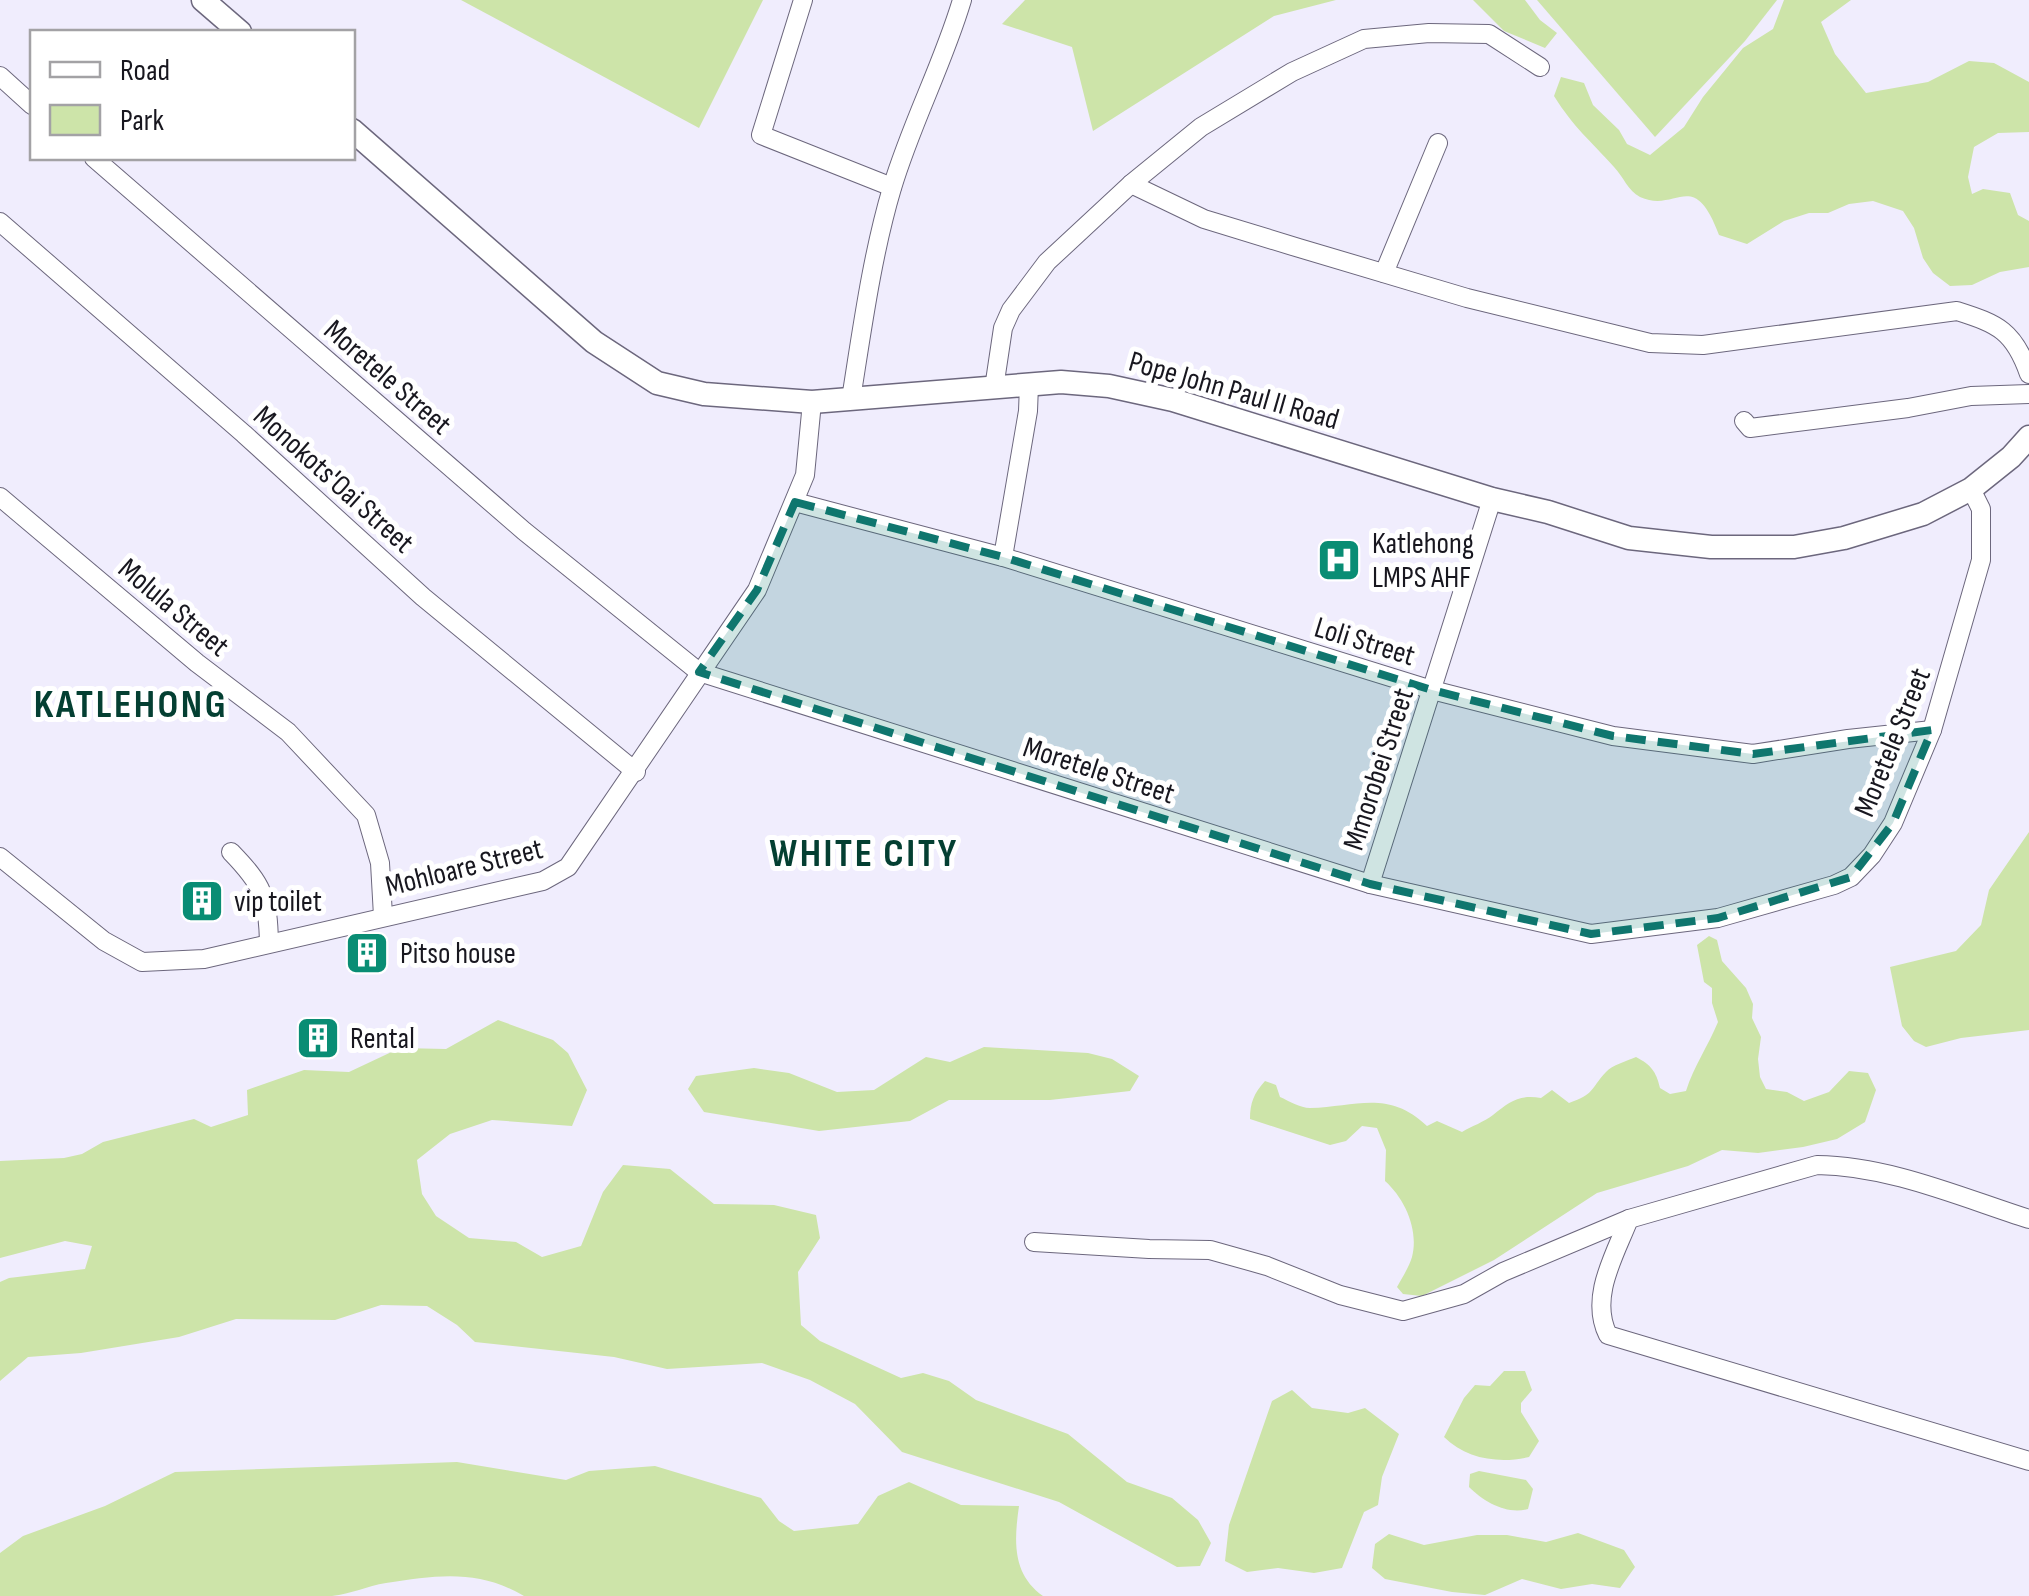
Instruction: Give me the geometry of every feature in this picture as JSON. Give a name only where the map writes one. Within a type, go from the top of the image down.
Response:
[{"type":"main road","points":[[203,0],[238,30]]},
{"type":"main road","name":"Pope John Paul II Road","points":[[355,133],[594,342],[630,368],[680,390],[812,402],[1061,382],[1109,386],[1173,400],[1628,538],[1666,544],[1794,547],[1844,538],[1923,514],[1971,490],[2011,457],[2029,436]]},
{"type":"street","points":[[803,0],[761,135],[892,187]]},
{"type":"street","points":[[851,399],[892,187],[962,0]]},
{"type":"street","points":[[994,388],[1000,342],[1010,310],[1047,262],[1201,127],[1292,72],[1364,39],[1429,33],[1489,34],[1540,68]]},
{"type":"street","points":[[0,76],[30,102]]},
{"type":"street","points":[[1384,274],[1438,142]]},
{"type":"street","name":"Moretele Street","points":[[96,160],[509,518],[699,672],[1370,884],[1591,934],[1718,918],[1834,885],[1851,877],[1872,854],[1893,823],[1932,730],[1981,560],[1981,509],[1971,490]]},
{"type":"street","points":[[1132,184],[1204,219],[1384,274],[1650,344],[1703,346],[1957,310],[1992,322],[2012,337],[2029,374]]},
{"type":"street","name":"Monokots'Oai Street","points":[[0,222],[423,596],[636,772]]},
{"type":"street","points":[[1002,557],[1028,411],[1029,385]]},
{"type":"street","points":[[1744,421],[1750,428],[1971,396],[2029,394]]},
{"type":"street","name":"Mohloare Street","points":[[0,856],[104,941],[142,962],[204,959],[543,881],[568,867],[756,590],[805,474],[812,402]]},
{"type":"street","name":"Molula Street","points":[[0,497],[196,662],[288,732],[366,815],[380,863],[383,916]]},
{"type":"street","name":"Mmorobei Street","points":[[1370,884],[1492,499]]},
{"type":"street","name":"Loli Street","points":[[794,502],[1002,557],[1432,690],[1613,736],[1754,754],[1848,738],[1932,730]]},
{"type":"street","points":[[231,852],[259,880],[268,917],[268,943]]},
{"type":"street","points":[[1034,1242],[1210,1250],[1267,1266],[1340,1295],[1404,1311],[1464,1294],[1503,1272],[1629,1219],[1816,1165],[1849,1166],[1896,1176],[2029,1219]]},
{"type":"street","points":[[1629,1219],[1601,1291],[1601,1314],[1608,1335],[2029,1461]]},
{"type":"highlighted area","points":[[795,502],[1003,557],[1432,690],[1613,736],[1753,754],[1932,730],[1893,823],[1851,877],[1718,918],[1591,934],[1370,884],[699,672],[757,590]]},
{"type":"green space","points":[[461,0],[763,0],[699,128]]},
{"type":"green space","points":[[1025,0],[1336,0],[1274,16],[1093,131],[1072,47],[1002,24]]},
{"type":"green space","points":[[1473,0],[1525,0],[1540,20],[1557,33],[1545,48],[1504,31]]},
{"type":"green space","points":[[1537,0],[1777,0],[1745,41],[1655,137]]},
{"type":"green space","points":[[1784,0],[1851,0],[1821,22],[1835,54],[1866,93],[1928,82],[1969,61],[1994,63],[2029,82],[2029,132],[1998,133],[1974,147],[1968,177],[1972,194],[1983,189],[2010,193],[2018,215],[2029,221],[2029,267],[2000,272],[1972,285],[1950,286],[1933,273],[1923,258],[1914,228],[1903,211],[1873,201],[1784,221],[1747,244],[1719,235],[1710,214],[1692,197],[1653,201],[1636,194],[1554,96],[1561,77],[1584,83],[1593,105],[1619,130],[1627,144],[1650,155],[1684,127],[1743,48],[1773,29]]},
{"type":"green space","points":[[2029,832],[2029,1030],[1961,1038],[1926,1047],[1914,1041],[1902,1026],[1890,967],[1956,951],[1981,925],[1989,890]]},
{"type":"green space","points":[[1709,936],[1717,940],[1722,961],[1746,988],[1753,1004],[1752,1018],[1761,1037],[1760,1077],[1766,1089],[1787,1092],[1804,1101],[1829,1092],[1849,1071],[1868,1073],[1876,1090],[1865,1122],[1837,1139],[1803,1147],[1758,1153],[1722,1150],[1688,1166],[1597,1193],[1494,1260],[1422,1296],[1403,1294],[1397,1287],[1412,1257],[1414,1236],[1404,1206],[1385,1181],[1386,1150],[1377,1128],[1362,1126],[1346,1141],[1330,1145],[1250,1119],[1253,1098],[1265,1081],[1276,1085],[1280,1097],[1302,1107],[1385,1104],[1399,1107],[1427,1126],[1437,1121],[1462,1132],[1520,1098],[1541,1098],[1552,1090],[1569,1103],[1584,1097],[1609,1070],[1636,1057],[1652,1069],[1660,1088],[1670,1094],[1686,1091],[1718,1022],[1712,988],[1704,982],[1697,945]]},
{"type":"green space","points":[[498,1020],[553,1040],[568,1053],[587,1090],[572,1126],[492,1120],[450,1134],[417,1160],[422,1194],[436,1216],[469,1238],[516,1242],[542,1257],[581,1246],[603,1192],[623,1165],[670,1169],[714,1204],[774,1205],[816,1215],[820,1238],[798,1272],[801,1325],[820,1341],[901,1378],[923,1373],[949,1381],[976,1400],[1068,1434],[1127,1482],[1172,1498],[1198,1520],[1211,1543],[1200,1566],[1177,1567],[1059,1502],[902,1452],[855,1404],[810,1380],[762,1363],[667,1369],[614,1357],[475,1342],[427,1306],[381,1305],[335,1320],[236,1319],[179,1337],[28,1357],[0,1381],[0,1282],[85,1269],[92,1246],[65,1241],[0,1258],[0,1161],[64,1158],[82,1154],[103,1142],[194,1119],[211,1127],[248,1115],[247,1090],[304,1070],[349,1072],[400,1048],[446,1049]]},
{"type":"green space","points":[[984,1047],[1088,1053],[1112,1059],[1139,1076],[1130,1091],[1050,1100],[949,1100],[910,1121],[819,1131],[704,1112],[688,1089],[696,1076],[754,1068],[789,1073],[837,1092],[874,1090],[926,1057],[950,1062]]},
{"type":"green space","points":[[1504,1371],[1525,1371],[1532,1390],[1521,1403],[1521,1412],[1539,1441],[1529,1457],[1484,1458],[1462,1450],[1444,1437],[1475,1385],[1490,1386]]},
{"type":"green space","points":[[1292,1390],[1312,1408],[1348,1413],[1365,1408],[1399,1434],[1382,1477],[1378,1505],[1364,1512],[1342,1568],[1314,1573],[1278,1568],[1247,1572],[1225,1561],[1229,1525],[1272,1401]]},
{"type":"green space","points":[[457,1462],[566,1480],[589,1471],[655,1466],[761,1498],[779,1521],[794,1531],[858,1524],[878,1496],[909,1482],[961,1505],[1019,1506],[1016,1544],[1020,1567],[1043,1596],[524,1596],[490,1581],[457,1576],[386,1583],[332,1596],[0,1596],[0,1553],[23,1536],[105,1506],[175,1472]]},
{"type":"green space","points":[[1479,1471],[1526,1480],[1533,1489],[1528,1509],[1504,1509],[1475,1492],[1469,1487],[1470,1474]]},
{"type":"green space","points":[[1578,1533],[1624,1550],[1635,1567],[1620,1588],[1592,1584],[1561,1589],[1522,1579],[1485,1595],[1385,1579],[1372,1568],[1375,1544],[1389,1534],[1424,1545],[1477,1535],[1507,1535],[1546,1542]]},
{"type":"place","name":"Katlehong LMPS AHF","points":[[1339,560]]},
{"type":"place","name":"vip toilet","points":[[202,901]]},
{"type":"place","name":"Pitso house","points":[[367,953]]},
{"type":"place","name":"Rental","points":[[318,1038]]},
{"type":"district","name":"KATLEHONG","points":[[131,703]]},
{"type":"district","name":"WHITE CITY","points":[[864,852]]}]
